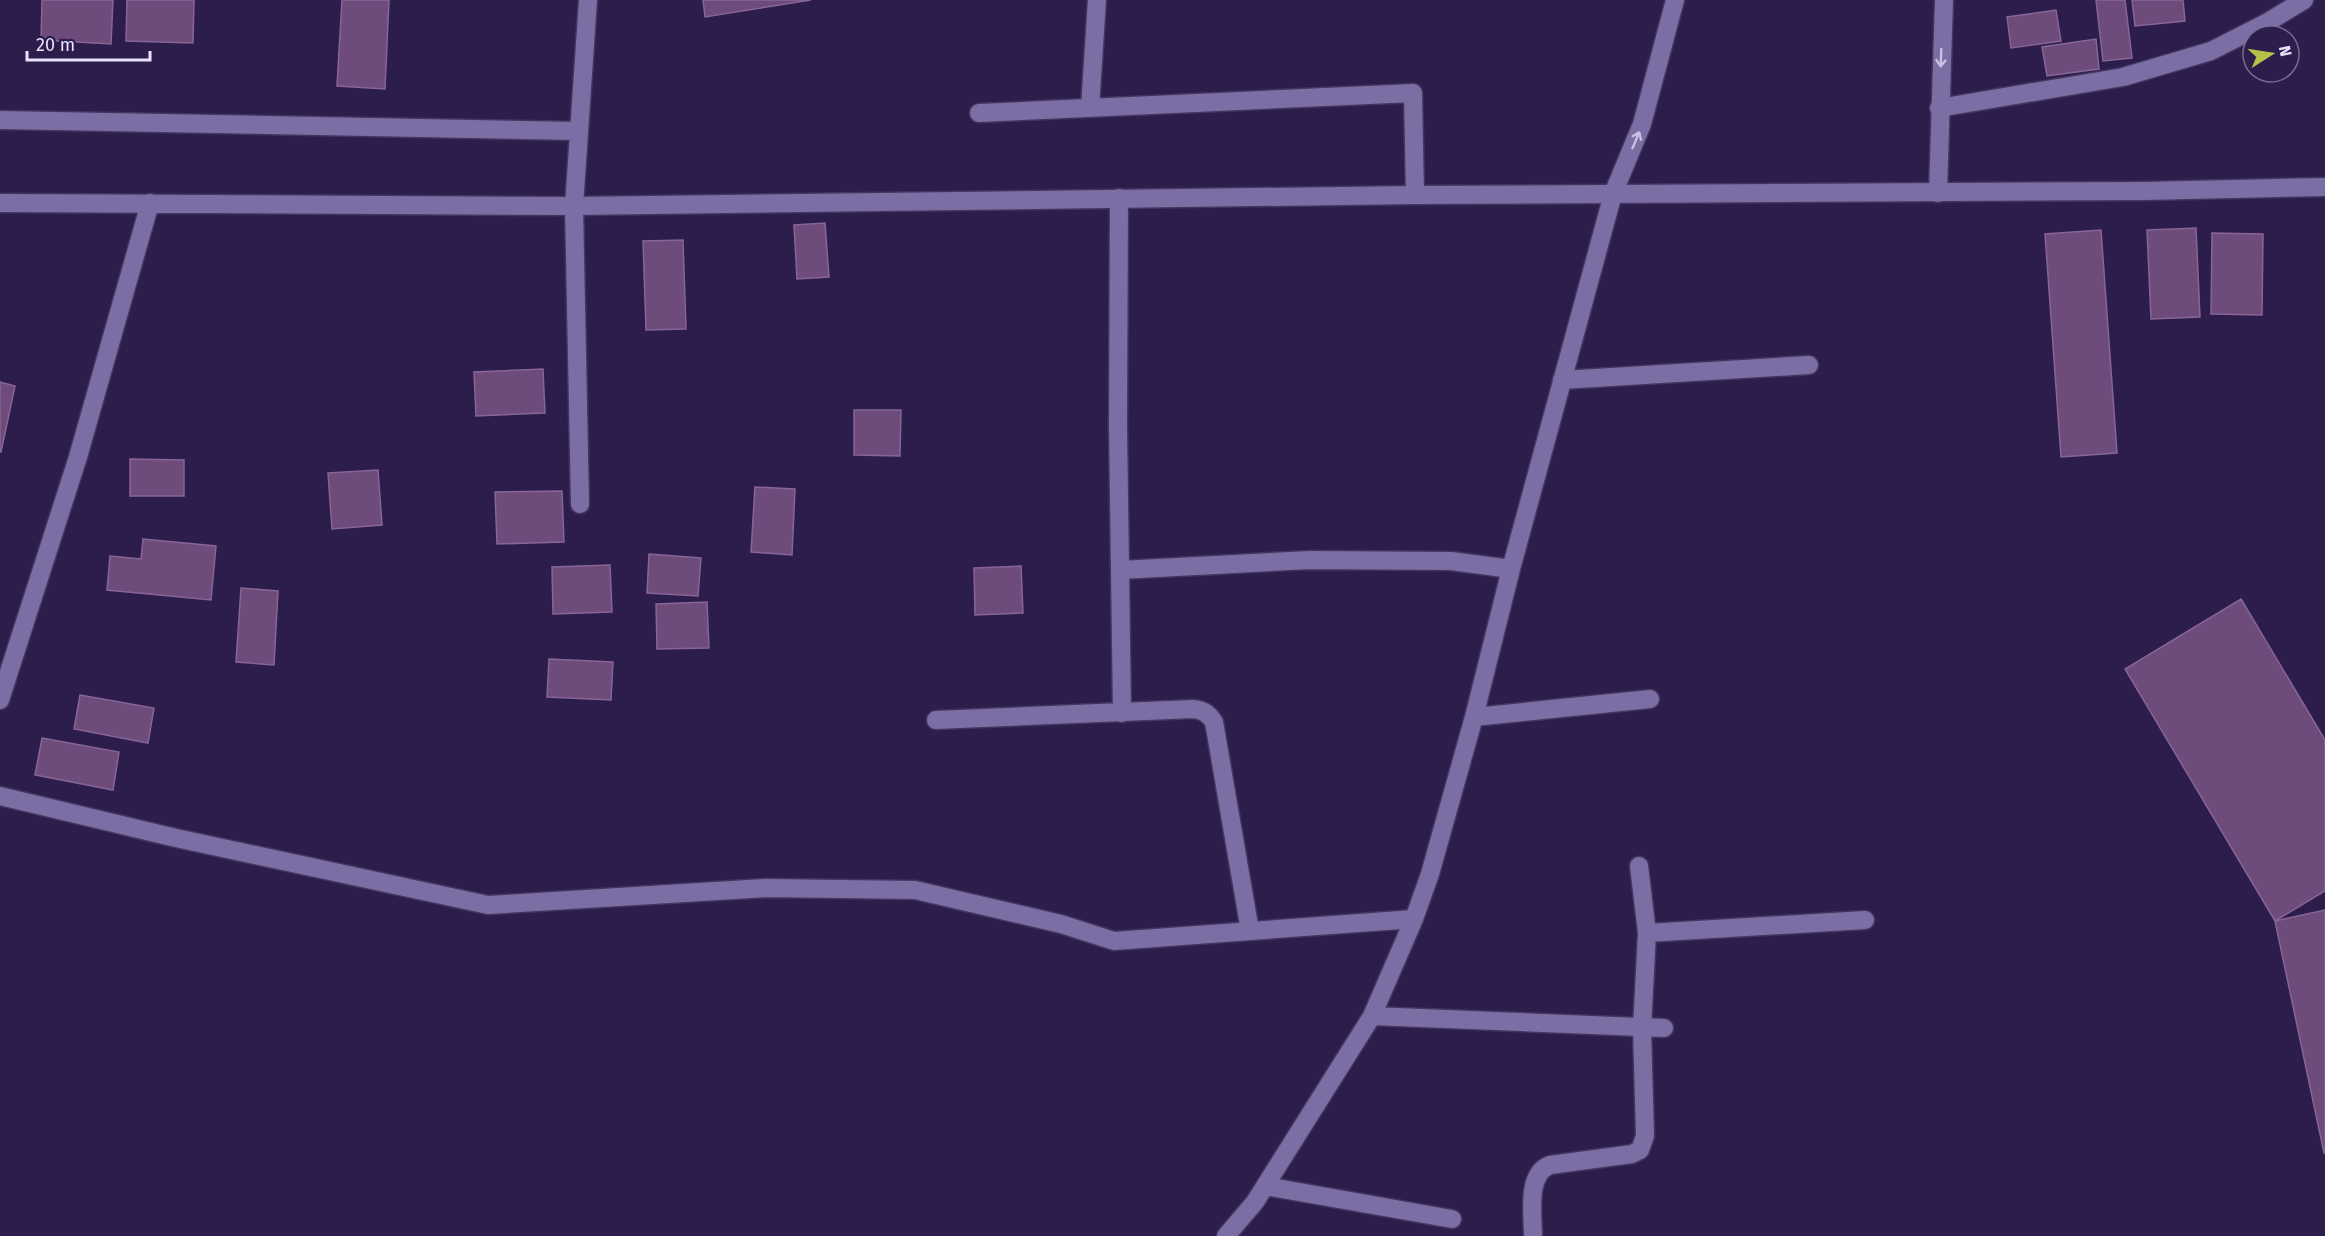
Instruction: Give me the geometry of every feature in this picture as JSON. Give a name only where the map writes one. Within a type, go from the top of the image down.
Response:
[{"type":"street","points":[[580,504],[574,206],[588,0]]},
{"type":"street","points":[[1090,108],[1097,0]]},
{"type":"street","points":[[1226,1236],[1255,1202],[1372,1016],[1414,919],[1430,874],[1474,717],[1511,569],[1613,194],[1642,124],[1675,0]]},
{"type":"street","points":[[1938,193],[1944,0]]},
{"type":"street","points":[[1939,108],[2123,77],[2211,51],[2268,22],[2304,0]]},
{"type":"street","points":[[979,113],[1413,93],[1415,195]]},
{"type":"street","points":[[0,120],[578,131]]},
{"type":"street","points":[[0,203],[574,206],[1119,198],[1938,193],[2325,187]]},
{"type":"street","points":[[1119,198],[1122,713]]},
{"type":"street","points":[[0,700],[78,457],[150,203]]},
{"type":"street","points":[[1562,380],[1809,365]]},
{"type":"street","points":[[1120,570],[1310,560],[1451,561],[1511,569]]},
{"type":"street","points":[[1474,717],[1650,699]]},
{"type":"street","points":[[936,720],[1193,709],[1202,710],[1210,715],[1214,722],[1250,931]]},
{"type":"street","points":[[0,796],[176,838],[488,905],[766,888],[915,890],[1061,924],[1114,941],[1414,919]]},
{"type":"street","points":[[1533,1236],[1534,1185],[1542,1168],[1632,1154],[1640,1150],[1645,1136],[1642,1028],[1647,933],[1639,866]]},
{"type":"street","points":[[1647,933],[1865,920]]},
{"type":"street","points":[[1372,1016],[1664,1028]]},
{"type":"street","points":[[1265,1186],[1452,1219]]},
{"type":"building","points":[[42,0],[113,0],[111,44],[41,40]]},
{"type":"building","points":[[127,0],[194,0],[193,43],[126,41]]},
{"type":"building","points":[[342,0],[389,0],[385,89],[337,86]]},
{"type":"building","points":[[703,0],[811,0],[705,17]]},
{"type":"building","points":[[2096,0],[2125,0],[2132,58],[2103,61]]},
{"type":"building","points":[[2132,0],[2183,0],[2185,21],[2135,26]]},
{"type":"building","points":[[2056,10],[2061,41],[2011,48],[2007,17]]},
{"type":"building","points":[[2096,39],[2099,69],[2047,76],[2042,47]]},
{"type":"building","points":[[825,223],[829,277],[797,279],[794,225]]},
{"type":"building","points":[[2196,228],[2200,317],[2151,319],[2147,230]]},
{"type":"building","points":[[2101,230],[2117,453],[2061,457],[2045,234]]},
{"type":"building","points":[[2212,233],[2263,234],[2262,315],[2211,314]]},
{"type":"building","points":[[683,240],[686,329],[646,330],[643,241]]},
{"type":"building","points":[[543,369],[545,413],[476,416],[474,372]]},
{"type":"building","points":[[0,382],[15,386],[1,452],[0,452]]},
{"type":"building","points":[[854,410],[901,410],[900,456],[854,455]]},
{"type":"building","points":[[130,459],[184,460],[184,496],[130,496]]},
{"type":"building","points":[[378,470],[382,525],[332,529],[328,473]]},
{"type":"building","points":[[755,487],[795,489],[792,555],[751,552]]},
{"type":"building","points":[[562,491],[564,542],[497,544],[495,492]]},
{"type":"building","points":[[143,539],[216,546],[211,600],[107,590],[110,556],[141,559]]},
{"type":"building","points":[[649,554],[701,558],[698,596],[647,593]]},
{"type":"building","points":[[610,565],[612,612],[553,614],[552,567]]},
{"type":"building","points":[[1021,566],[1023,613],[975,615],[974,568]]},
{"type":"building","points":[[241,588],[278,591],[274,665],[236,662]]},
{"type":"building","points":[[2241,599],[2325,740],[2325,891],[2275,921],[2125,669]]},
{"type":"building","points":[[707,602],[709,648],[657,649],[656,604]]},
{"type":"building","points":[[549,659],[613,662],[611,700],[547,697]]},
{"type":"building","points":[[80,695],[154,708],[148,743],[74,729]]},
{"type":"building","points":[[42,738],[119,752],[113,790],[35,775]]},
{"type":"building","points":[[2325,910],[2325,1153],[2324,1153],[2275,921]]}]
